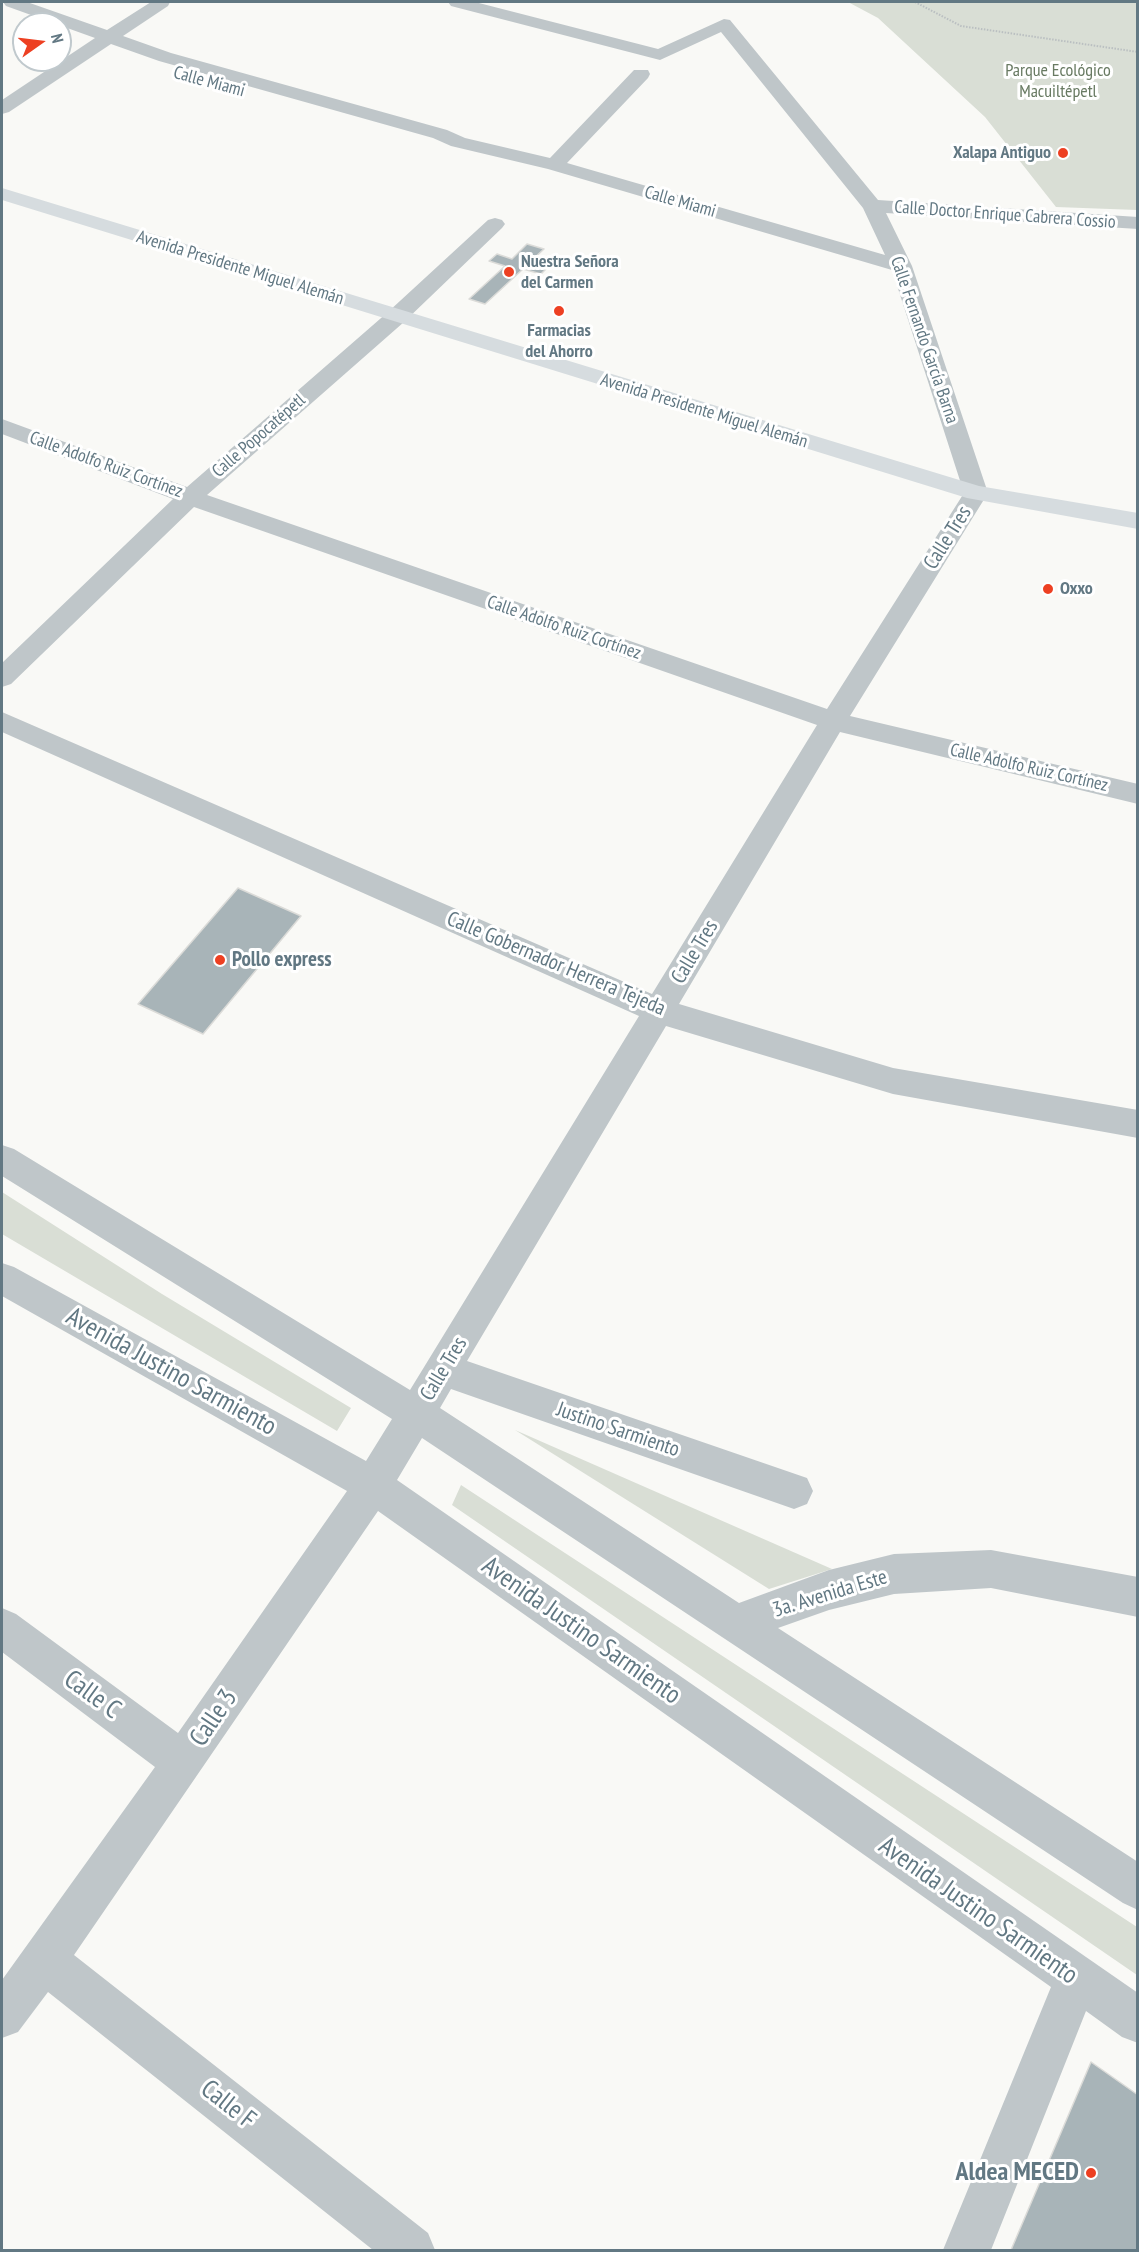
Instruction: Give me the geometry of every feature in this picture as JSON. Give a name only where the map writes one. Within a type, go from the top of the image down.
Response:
[{"type":"main road","name":"Avenida Presidente Miguel Alemán","points":[[2,194],[396,317],[976,493],[1137,521]]},
{"type":"street","name":"Calle Miami","points":[[12,2],[108,35],[150,66],[434,142],[458,142],[554,165],[901,266]]},
{"type":"street","points":[[2,108],[108,35],[162,2]]},
{"type":"street","name":"Calle Fernando García Barna","points":[[457,2],[660,55],[725,18],[872,207],[901,266],[976,493]]},
{"type":"street","points":[[554,165],[640,74]]},
{"type":"street","name":"Calle Doctor Enrique Cabrera Cossio","points":[[872,207],[1137,223]]},
{"type":"street","name":"Calle Popocatépetl","points":[[2,678],[190,497],[396,317],[495,224]]},
{"type":"street","name":"Calle Adolfo Ruiz Cortínez","points":[[2,426],[190,497],[833,721],[1137,794]]},
{"type":"street","name":"Calle Tres","points":[[417,1414],[833,721],[976,493]]},
{"type":"street","name":"Calle Gobernador Herrera Tejeda","points":[[2,721],[659,1011],[893,1081],[1137,1124]]},
{"type":"street","points":[[2,1159],[417,1414],[738,1623],[1137,1888]]},
{"type":"street","name":"Avenida Justino Sarmiento","points":[[2,1278],[374,1485],[1137,2021]]},
{"type":"street","name":"Justino Sarmiento","points":[[443,1370],[794,1491]]},
{"type":"street","name":"Calle 3","points":[[2,2016],[183,1762],[374,1485],[417,1414]]},
{"type":"street","name":"3a. Avenida Este","points":[[738,1623],[829,1590],[894,1574],[991,1569],[1137,1597]]},
{"type":"street","name":"Calle C","points":[[2,1628],[183,1762]]},
{"type":"street","name":"Calle F","points":[[44,1960],[411,2250]]},
{"type":"street","points":[[967,2250],[1076,1979]]},
{"type":"path","points":[[915,2],[962,26],[1137,52]]},
{"type":"green space","name":"Parque Ecológico Macuiltépetl","points":[[848,2],[1137,2],[1137,210],[1056,207],[985,117],[878,18]]},
{"type":"green space","points":[[2,1192],[162,1294],[351,1408],[337,1431],[2,1234]]},
{"type":"green space","points":[[515,1430],[832,1569],[769,1589]]},
{"type":"green space","points":[[461,1485],[1137,1927],[1137,1975],[452,1505]]},
{"type":"building","name":"Nuestra Señora del Carmen","points":[[527,244],[544,249],[531,261],[549,266],[541,274],[523,269],[485,304],[469,299],[505,266],[489,261],[497,254],[512,259]]},
{"type":"building","name":"Pollo express","points":[[238,888],[301,916],[203,1034],[138,1004]]},
{"type":"building","name":"Aldea MECED","points":[[1091,2062],[1138,2095],[1138,2250],[1011,2250]]},
{"type":"place","name":"Xalapa Antiguo","points":[[1063,153]]},
{"type":"place","name":"Nuestra Señora del Carmen","points":[[509,272]]},
{"type":"place","name":"Farmacias del Ahorro","points":[[559,311]]},
{"type":"place","name":"Oxxo","points":[[1048,589]]},
{"type":"place","name":"Pollo express","points":[[220,960]]},
{"type":"place","name":"Aldea MECED","points":[[1091,2173]]}]
